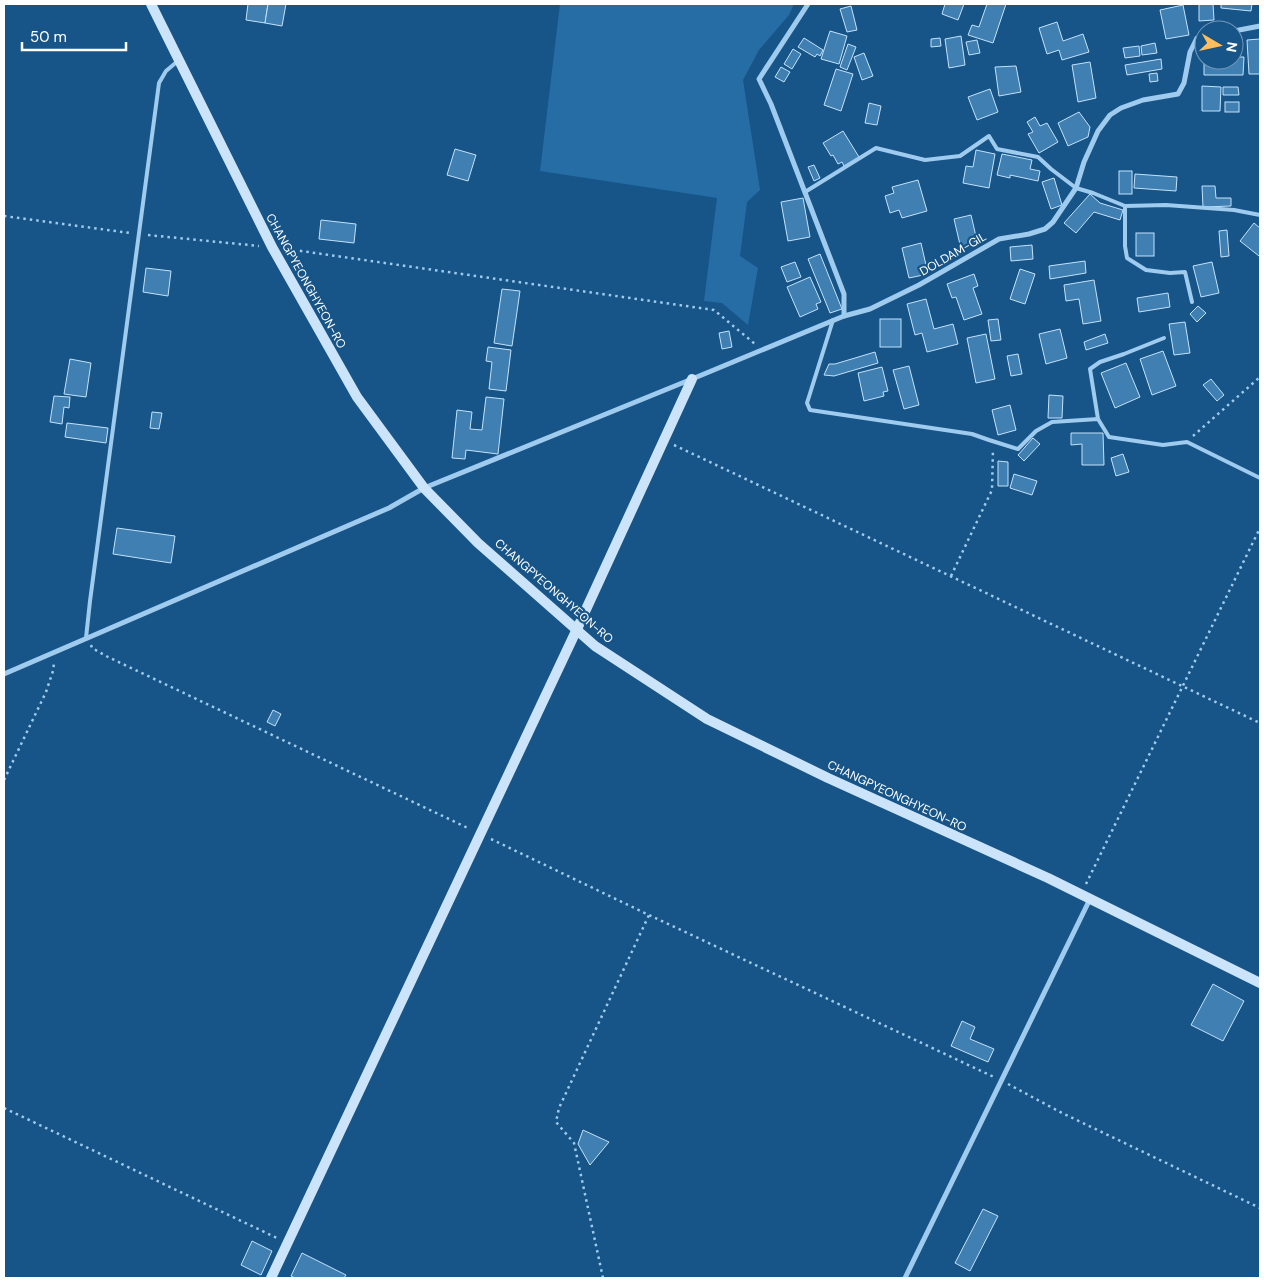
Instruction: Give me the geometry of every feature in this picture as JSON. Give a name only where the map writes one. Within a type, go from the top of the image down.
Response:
[{"type":"main road","name":"CHANGPYEONGHYEON-RO","points":[[151,4],[272,247],[357,398],[424,488],[478,543],[595,646],[707,719],[828,778],[1048,878],[1260,982]]},
{"type":"main road","points":[[271,1278],[692,379]]},
{"type":"street","points":[[808,4],[758,79],[771,104],[844,294],[844,316]]},
{"type":"street","points":[[1244,30],[1260,26]]},
{"type":"street","name":"DOLDAM-GIL","points":[[4,674],[389,508],[424,488],[834,320],[870,309],[919,285],[999,239],[1029,234],[1045,228],[1053,222],[1076,188],[1084,162],[1098,131],[1110,115],[1120,108],[1143,100],[1178,94],[1184,83],[1190,52],[1194,44]]},
{"type":"street","points":[[905,1278],[1001,1081],[1085,896]]},
{"type":"lane","points":[[86,638],[159,83],[166,71],[178,60]]},
{"type":"lane","points":[[805,192],[876,148],[925,160],[960,156],[989,136],[997,149],[1038,158],[1076,188],[1125,206],[1166,205],[1234,210],[1260,215]]},
{"type":"lane","points":[[1125,206],[1125,246],[1127,258],[1146,270],[1170,273],[1185,272],[1192,302]]},
{"type":"lane","points":[[834,320],[807,403],[810,410],[972,434],[1018,449],[1036,431],[1052,422],[1098,419]]},
{"type":"lane","points":[[1164,338],[1100,362],[1090,369],[1098,419],[1109,437],[1164,445],[1186,442],[1260,478]]},
{"type":"path","points":[[4,216],[139,234],[272,247],[714,310],[762,350]]},
{"type":"path","points":[[1186,442],[1260,376]]},
{"type":"path","points":[[664,440],[1260,723]]},
{"type":"path","points":[[951,576],[992,490],[994,442]]},
{"type":"path","points":[[1085,896],[1183,686],[1260,528]]},
{"type":"path","points":[[86,638],[92,648],[108,657],[1001,1081],[1062,1113],[1260,1208]]},
{"type":"path","points":[[4,780],[46,692],[53,670],[56,651]]},
{"type":"path","points":[[603,1278],[574,1143],[556,1122],[559,1108],[650,915]]},
{"type":"path","points":[[4,1108],[288,1242]]},
{"type":"shaded area","points":[[560,4],[794,4],[789,15],[759,50],[743,80],[760,190],[747,202],[740,256],[758,268],[748,325],[722,303],[704,301],[717,198],[540,171]]},
{"type":"building","points":[[248,4],[268,4],[265,23],[246,20]]},
{"type":"building","points":[[268,4],[286,4],[282,26],[265,23]]},
{"type":"building","points":[[945,4],[964,4],[958,20],[942,14]]},
{"type":"building","points":[[987,4],[1006,4],[993,43],[968,35],[972,25],[979,27]]},
{"type":"building","points":[[1199,4],[1213,4],[1214,20],[1199,20]]},
{"type":"building","points":[[1221,4],[1252,4],[1251,11],[1221,8]]},
{"type":"building","points":[[1183,5],[1189,35],[1166,39],[1160,10]]},
{"type":"building","points":[[851,6],[857,30],[847,32],[840,9]]},
{"type":"building","points":[[1057,22],[1063,41],[1083,34],[1089,52],[1062,60],[1059,50],[1047,54],[1039,28]]},
{"type":"building","points":[[830,31],[847,36],[839,64],[821,59]]},
{"type":"building","points":[[961,36],[965,65],[949,68],[945,39]]},
{"type":"building","points":[[804,38],[823,50],[820,56],[817,54],[815,57],[798,47]]},
{"type":"building","points":[[940,38],[941,46],[931,47],[931,39]]},
{"type":"building","points":[[1260,39],[1260,74],[1249,74],[1247,40]]},
{"type":"building","points":[[977,40],[980,53],[969,55],[966,42]]},
{"type":"building","points":[[1155,43],[1157,53],[1142,55],[1141,46]]},
{"type":"building","points":[[848,44],[856,47],[847,70],[840,67]]},
{"type":"building","points":[[1139,46],[1140,56],[1125,58],[1123,48]]},
{"type":"building","points":[[793,49],[801,54],[792,69],[784,64]]},
{"type":"building","points":[[864,53],[873,76],[862,80],[854,57]]},
{"type":"building","points":[[1161,59],[1162,69],[1127,75],[1125,65]]},
{"type":"building","points":[[1090,62],[1096,98],[1078,102],[1072,65]]},
{"type":"building","points":[[1016,66],[1021,92],[999,96],[995,67]]},
{"type":"building","points":[[781,67],[790,72],[784,82],[775,77]]},
{"type":"building","points":[[836,69],[853,74],[841,111],[824,105]]},
{"type":"building","points":[[1204,70],[1243,70],[1243,75],[1204,75]]},
{"type":"building","points":[[1157,73],[1158,81],[1150,82],[1149,74]]},
{"type":"building","points":[[1202,86],[1221,87],[1220,111],[1202,111]]},
{"type":"building","points":[[1223,87],[1238,87],[1239,95],[1223,95]]},
{"type":"building","points":[[990,89],[998,112],[977,120],[968,97]]},
{"type":"building","points":[[1225,102],[1239,102],[1239,112],[1225,112]]},
{"type":"building","points":[[869,103],[881,106],[877,125],[865,123]]},
{"type":"building","points":[[1079,112],[1090,127],[1088,137],[1068,146],[1058,123]]},
{"type":"building","points":[[1035,117],[1040,126],[1047,123],[1058,142],[1039,153],[1028,134],[1033,132],[1027,122]]},
{"type":"building","points":[[843,131],[859,157],[844,166],[842,162],[838,164],[823,143]]},
{"type":"building","points":[[455,149],[476,155],[468,181],[447,175]]},
{"type":"building","points":[[976,150],[995,154],[989,188],[963,183],[966,166],[973,167]]},
{"type":"building","points":[[1002,154],[1032,160],[1030,169],[1040,171],[1038,181],[1010,175],[1010,178],[997,175]]},
{"type":"building","points":[[814,165],[820,178],[814,181],[808,167]]},
{"type":"building","points":[[1119,171],[1132,171],[1132,194],[1119,194]]},
{"type":"building","points":[[1135,174],[1177,177],[1176,191],[1134,188]]},
{"type":"building","points":[[1054,178],[1062,205],[1051,209],[1042,182]]},
{"type":"building","points":[[918,180],[927,211],[902,218],[899,210],[890,213],[885,196],[894,193],[892,187]]},
{"type":"building","points":[[1202,186],[1215,186],[1216,198],[1231,198],[1231,206],[1203,207]]},
{"type":"building","points":[[1090,194],[1100,203],[1123,210],[1120,220],[1094,212],[1076,233],[1064,223]]},
{"type":"building","points":[[803,198],[810,237],[788,241],[781,202]]},
{"type":"building","points":[[971,215],[978,245],[961,249],[954,219]]},
{"type":"building","points":[[321,220],[356,224],[354,243],[319,239]]},
{"type":"building","points":[[1254,223],[1260,228],[1259,256],[1240,241]]},
{"type":"building","points":[[1227,230],[1229,256],[1221,257],[1219,231]]},
{"type":"building","points":[[1136,233],[1154,233],[1154,256],[1136,256]]},
{"type":"building","points":[[921,243],[928,274],[909,278],[902,248]]},
{"type":"building","points":[[1032,245],[1033,259],[1011,261],[1010,247]]},
{"type":"building","points":[[820,254],[842,309],[830,313],[808,259]]},
{"type":"building","points":[[1085,261],[1086,273],[1050,279],[1049,266]]},
{"type":"building","points":[[795,262],[801,277],[787,282],[781,267]]},
{"type":"building","points":[[1212,262],[1219,293],[1201,297],[1193,266]]},
{"type":"building","points":[[146,268],[171,271],[168,296],[143,292]]},
{"type":"building","points":[[1020,269],[1035,274],[1025,304],[1010,299]]},
{"type":"building","points":[[974,274],[978,286],[973,288],[982,314],[964,320],[956,297],[952,298],[947,284]]},
{"type":"building","points":[[810,277],[821,302],[816,304],[818,309],[800,317],[787,287]]},
{"type":"building","points":[[1094,280],[1101,321],[1083,324],[1079,299],[1066,301],[1064,285]]},
{"type":"building","points":[[502,289],[520,291],[512,346],[494,343]]},
{"type":"building","points":[[1168,293],[1170,307],[1139,312],[1137,298]]},
{"type":"building","points":[[926,299],[934,329],[953,324],[958,344],[927,352],[922,333],[915,335],[907,304]]},
{"type":"building","points":[[1198,306],[1206,313],[1197,322],[1190,314]]},
{"type":"building","points":[[880,319],[901,319],[901,347],[880,347]]},
{"type":"building","points":[[998,319],[1001,340],[991,341],[988,320]]},
{"type":"building","points":[[1185,322],[1190,353],[1174,355],[1169,324]]},
{"type":"building","points":[[1060,329],[1067,358],[1046,364],[1039,334]]},
{"type":"building","points":[[729,331],[732,347],[722,349],[719,333]]},
{"type":"building","points":[[986,334],[995,379],[976,383],[967,338]]},
{"type":"building","points":[[1105,334],[1108,343],[1086,350],[1084,342]]},
{"type":"building","points":[[488,347],[511,350],[506,391],[489,389],[492,362],[486,361]]},
{"type":"building","points":[[1163,351],[1176,386],[1152,395],[1140,359]]},
{"type":"building","points":[[875,352],[878,363],[834,376],[824,375],[829,364],[835,364]]},
{"type":"building","points":[[1018,354],[1022,374],[1011,376],[1007,356]]},
{"type":"building","points":[[70,359],[91,363],[86,397],[64,394]]},
{"type":"building","points":[[1126,363],[1140,397],[1115,408],[1101,373]]},
{"type":"building","points":[[909,366],[919,405],[904,409],[893,370]]},
{"type":"building","points":[[882,367],[888,391],[883,392],[884,396],[864,401],[858,373]]},
{"type":"building","points":[[1211,379],[1224,395],[1217,401],[1203,385]]},
{"type":"building","points":[[1049,395],[1063,396],[1062,418],[1048,418]]},
{"type":"building","points":[[54,396],[70,397],[69,408],[64,407],[62,424],[50,422]]},
{"type":"building","points":[[486,397],[504,399],[498,454],[466,450],[465,459],[452,458],[457,410],[472,412],[470,429],[482,430]]},
{"type":"building","points":[[1010,405],[1016,430],[998,435],[992,410]]},
{"type":"building","points":[[152,412],[162,413],[159,429],[150,428]]},
{"type":"building","points":[[67,423],[108,428],[106,443],[65,437]]},
{"type":"building","points":[[1071,433],[1103,433],[1104,465],[1082,465],[1082,444],[1071,445]]},
{"type":"building","points":[[1033,438],[1040,444],[1024,461],[1018,455]]},
{"type":"building","points":[[1123,454],[1129,472],[1116,476],[1111,458]]},
{"type":"building","points":[[998,461],[1008,462],[1008,486],[998,486]]},
{"type":"building","points":[[1014,474],[1037,481],[1032,495],[1010,488]]},
{"type":"building","points":[[117,528],[175,536],[171,563],[113,554]]},
{"type":"building","points":[[273,710],[281,714],[275,726],[267,722]]},
{"type":"building","points":[[1213,984],[1244,1001],[1223,1041],[1191,1025]]},
{"type":"building","points":[[962,1021],[975,1027],[970,1039],[994,1049],[988,1062],[951,1046]]},
{"type":"building","points":[[583,1130],[609,1142],[590,1165],[578,1144]]},
{"type":"building","points":[[983,1209],[998,1216],[970,1271],[955,1263]]},
{"type":"building","points":[[252,1241],[272,1251],[261,1275],[241,1265]]},
{"type":"building","points":[[302,1253],[346,1275],[344,1278],[295,1278],[291,1276]]}]
